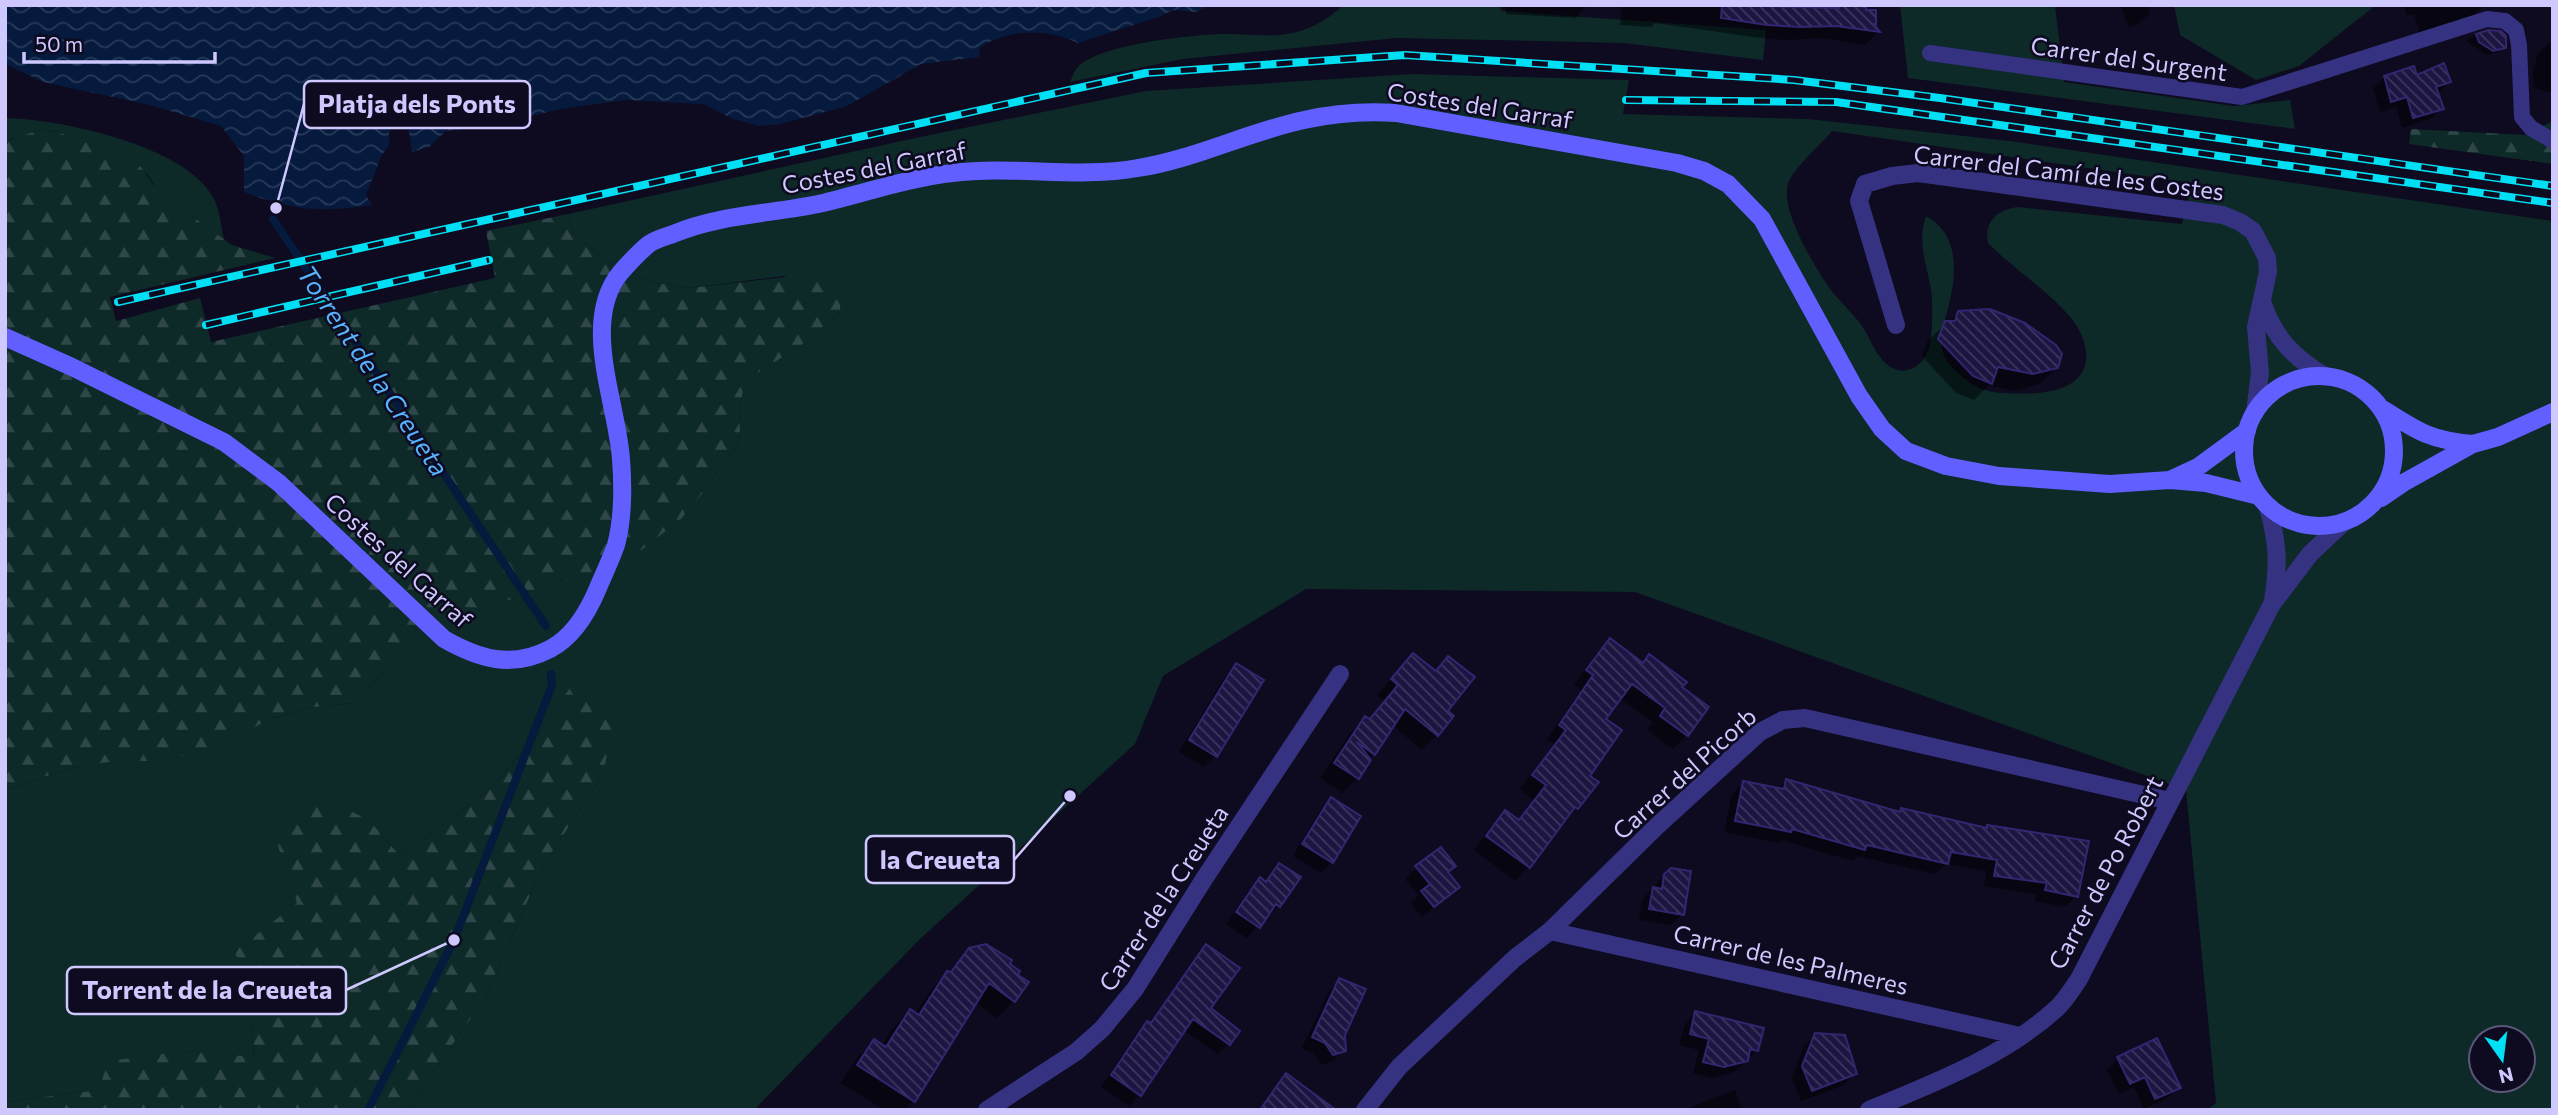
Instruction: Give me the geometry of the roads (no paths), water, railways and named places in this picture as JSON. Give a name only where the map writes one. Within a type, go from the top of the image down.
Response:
[{"type":"main road","name":"Costes del Garraf","points":[[5,337],[224,442],[279,483],[444,639],[467,653],[498,661],[533,658],[561,643],[577,625],[592,603],[616,543],[621,500],[621,458],[601,326],[606,295],[618,276],[651,243],[713,220],[817,204],[951,173],[1017,169],[1123,171],[1156,165],[1301,120],[1362,111],[1396,113],[1677,163],[1704,171],[1728,184],[1762,219],[1859,396],[1882,429],[1906,451],[1946,466],[1999,476],[2110,484],[2170,480],[2206,483],[2263,501]]},
{"type":"main road","points":[[2473,444],[2442,441],[2417,431],[2379,407],[2356,386],[2326,377],[2305,378],[2285,384],[2268,396],[2255,412],[2246,431],[2244,453],[2245,465],[2263,501],[2285,518],[2304,525],[2324,526],[2344,522],[2403,483],[2473,444],[2553,412]]},
{"type":"main road","points":[[2369,506],[2388,480],[2393,458],[2389,426],[2379,407]]},
{"type":"main road","name":"Costes del Garraf","points":[[2170,480],[2198,467],[2246,431]]},
{"type":"street","name":"Carrer del Camí de les Costes","points":[[1896,325],[1859,201],[1865,184],[1892,176],[1918,173],[2223,215],[2240,222],[2253,232],[2262,245],[2268,272],[2262,301]]},
{"type":"street","points":[[2262,301],[2268,321],[2288,350],[2326,377]]},
{"type":"street","points":[[2255,412],[2260,373],[2256,327],[2262,301]]},
{"type":"street","name":"Carrer de Po Robert","points":[[2263,501],[2277,541],[2278,571],[2272,604]]},
{"type":"street","name":"Carrer de Po Robert","points":[[1869,1110],[1963,1071],[2020,1036],[2057,1008],[2079,979],[2272,604],[2310,554],[2344,522]]},
{"type":"street","name":"Carrer de la Creueta","points":[[986,1110],[1076,1052],[1111,1019],[1135,989],[1340,674]]},
{"type":"street","name":"Carrer del Picorb","points":[[1365,1110],[1399,1067],[1515,958],[1550,931],[1760,732],[1783,720],[1805,718],[2170,801]]},
{"type":"street","name":"Carrer de les Palmeres","points":[[1550,931],[2020,1036]]},
{"type":"lane","name":"Carrer del Surgent","points":[[1930,53],[2242,97],[2487,19],[2505,21],[2516,30],[2519,45],[2522,117],[2531,128],[2553,141]]},
{"type":"water","points":[[5,5],[1209,5],[1196,12],[1173,10],[1078,43],[1041,33],[1004,37],[980,47],[979,57],[921,64],[847,106],[781,124],[759,126],[733,119],[703,104],[625,100],[561,109],[489,126],[446,131],[429,147],[412,152],[409,131],[404,125],[397,124],[389,132],[390,143],[381,157],[366,195],[372,205],[322,209],[277,203],[244,192],[244,156],[221,126],[150,105],[43,82],[5,64]]},
{"type":"waterway","name":"Torrent de la Creueta","points":[[273,219],[546,626]]},
{"type":"waterway","name":"Torrent de la Creueta","points":[[368,1110],[454,940],[552,685],[551,674]]},
{"type":"railway","points":[[118,302],[1146,73],[1405,55],[1794,80],[1940,98],[2553,186]]},
{"type":"railway","points":[[1626,100],[1836,102],[2553,203]]},
{"type":"railway","points":[[206,325],[489,260]]},
{"type":"place","name":"Platja dels Ponts","points":[[276,208]]},
{"type":"place","name":"la Creueta","points":[[1070,796]]},
{"type":"place","name":"Torrent de la Creueta","points":[[454,940]]}]
